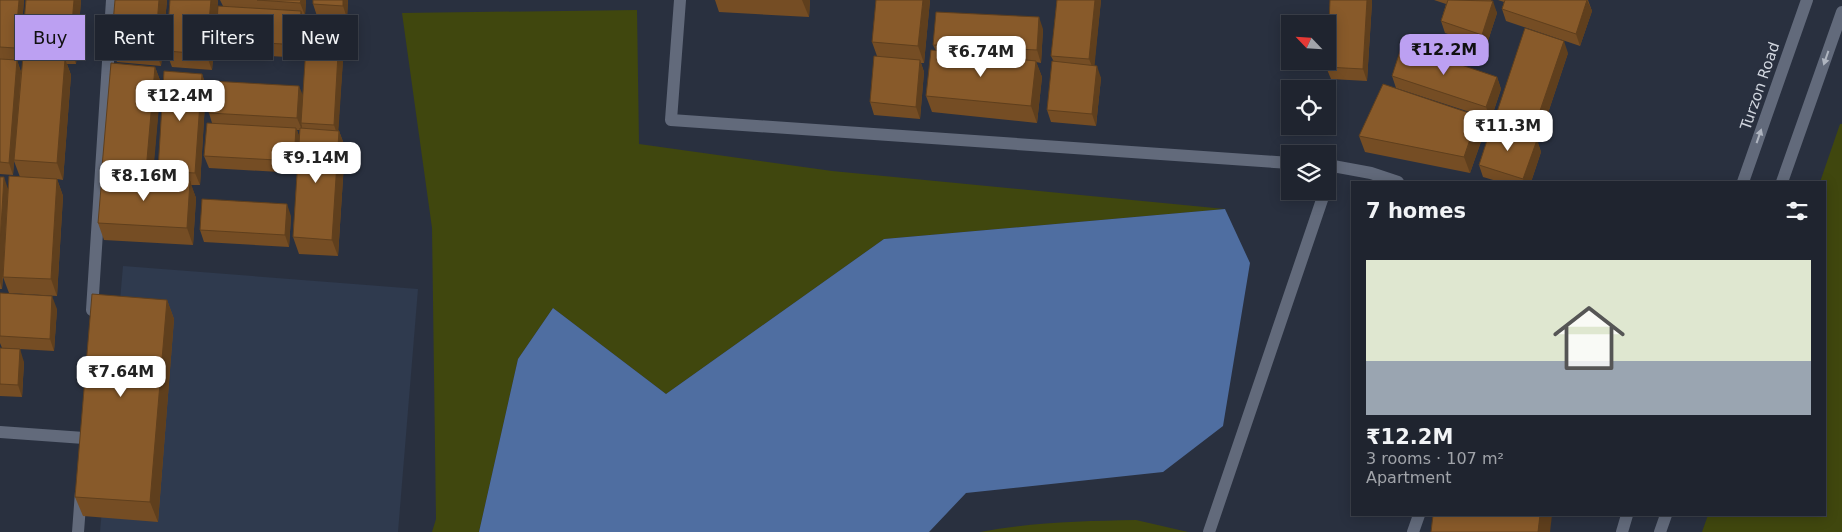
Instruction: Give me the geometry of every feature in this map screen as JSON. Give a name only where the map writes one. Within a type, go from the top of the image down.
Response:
[{"type":"street","points":[[92,319],[112,0]]},
{"type":"street","points":[[680,0],[671,120],[1281,162]]},
{"type":"street","name":"Turzon Road","points":[[1743,181],[1807,0]]},
{"type":"street","points":[[1782,181],[1842,12]]},
{"type":"street","points":[[1336,167],[1371,173],[1395,181]]},
{"type":"street","points":[[1209,532],[1322,200]]},
{"type":"street","points":[[0,432],[84,438]]},
{"type":"street","points":[[78,532],[82,476]]},
{"type":"street","points":[[1412,532],[1419,516]]},
{"type":"street","points":[[1622,532],[1628,516]]},
{"type":"street","points":[[1660,532],[1666,516]]},
{"type":"shaded area","points":[[123,266],[418,289],[398,532],[100,532]]},
{"type":"green space","points":[[637,10],[639,144],[832,171],[1225,209],[884,239],[666,394],[553,308],[518,359],[479,532],[432,532],[436,519],[432,228],[402,13]]},
{"type":"green space","points":[[1840,124],[1842,124],[1842,532],[1702,532],[1708,516],[1826,516],[1826,181],[1820,181]]},
{"type":"green space","points":[[1136,520],[1188,532],[980,532],[1038,524]]},
{"type":"water","points":[[1225,209],[1250,263],[1223,426],[1163,472],[966,493],[929,532],[479,532],[518,359],[553,308],[666,394],[884,239]]},
{"type":"building","points":[[0,0],[19,0],[18,15],[15,15],[15,48],[0,47]]},
{"type":"building","points":[[26,0],[74,0],[73,15],[25,15]]},
{"type":"building","points":[[115,0],[159,0],[158,15],[114,15]]},
{"type":"building","points":[[170,0],[211,0],[210,15],[183,15],[183,52],[173,52],[173,15],[169,15]]},
{"type":"building","points":[[257,0],[301,0],[300,3]]},
{"type":"building","points":[[313,0],[343,0],[343,6],[313,4]]},
{"type":"building","points":[[876,0],[923,0],[918,46],[872,42]]},
{"type":"building","points":[[1057,0],[1095,0],[1089,59],[1051,56]]},
{"type":"building","points":[[1330,0],[1367,0],[1363,69],[1336,68],[1336,15],[1329,15]]},
{"type":"building","points":[[1448,0],[1493,1],[1482,35],[1441,21]]},
{"type":"building","points":[[1505,0],[1587,0],[1576,34],[1502,9]]},
{"type":"building","points":[[218,6],[301,11],[301,15],[283,15],[283,44],[273,43],[273,15],[217,15]]},
{"type":"building","points":[[936,12],[1039,17],[1037,50],[933,45]]},
{"type":"building","points":[[1525,28],[1564,41],[1533,131],[1495,118]]},
{"type":"building","points":[[1402,45],[1497,77],[1486,107],[1392,76]]},
{"type":"building","points":[[931,50],[1036,61],[1031,106],[926,96]]},
{"type":"building","points":[[874,56],[920,60],[916,107],[870,102]]},
{"type":"building","points":[[0,59],[17,60],[9,163],[0,162]]},
{"type":"building","points":[[23,60],[65,60],[57,163],[14,160]]},
{"type":"building","points":[[305,60],[338,60],[334,125],[301,123]]},
{"type":"building","points":[[1052,61],[1097,66],[1092,114],[1047,110]]},
{"type":"building","points":[[111,63],[155,67],[146,171],[102,167]]},
{"type":"building","points":[[164,71],[202,74],[195,173],[158,171]]},
{"type":"building","points":[[211,81],[299,86],[297,118],[209,113]]},
{"type":"building","points":[[1383,84],[1478,116],[1464,157],[1359,136]]},
{"type":"building","points":[[207,123],[296,128],[294,161],[204,156]]},
{"type":"building","points":[[1492,125],[1537,140],[1523,179],[1479,165]]},
{"type":"building","points":[[300,128],[339,131],[332,240],[293,237]]},
{"type":"building","points":[[9,176],[57,179],[51,279],[3,277]]},
{"type":"building","points":[[102,176],[190,181],[187,228],[98,223]]},
{"type":"building","points":[[0,177],[4,177],[0,244]]},
{"type":"building","points":[[202,199],[287,204],[285,235],[200,230]]},
{"type":"building","points":[[0,293],[52,296],[50,339],[0,336]]},
{"type":"building","points":[[92,294],[167,300],[150,502],[75,497]]},
{"type":"building","points":[[0,348],[20,349],[18,385],[0,384]]},
{"type":"building","points":[[1433,516],[1540,516],[1538,532],[1431,532]]}]
